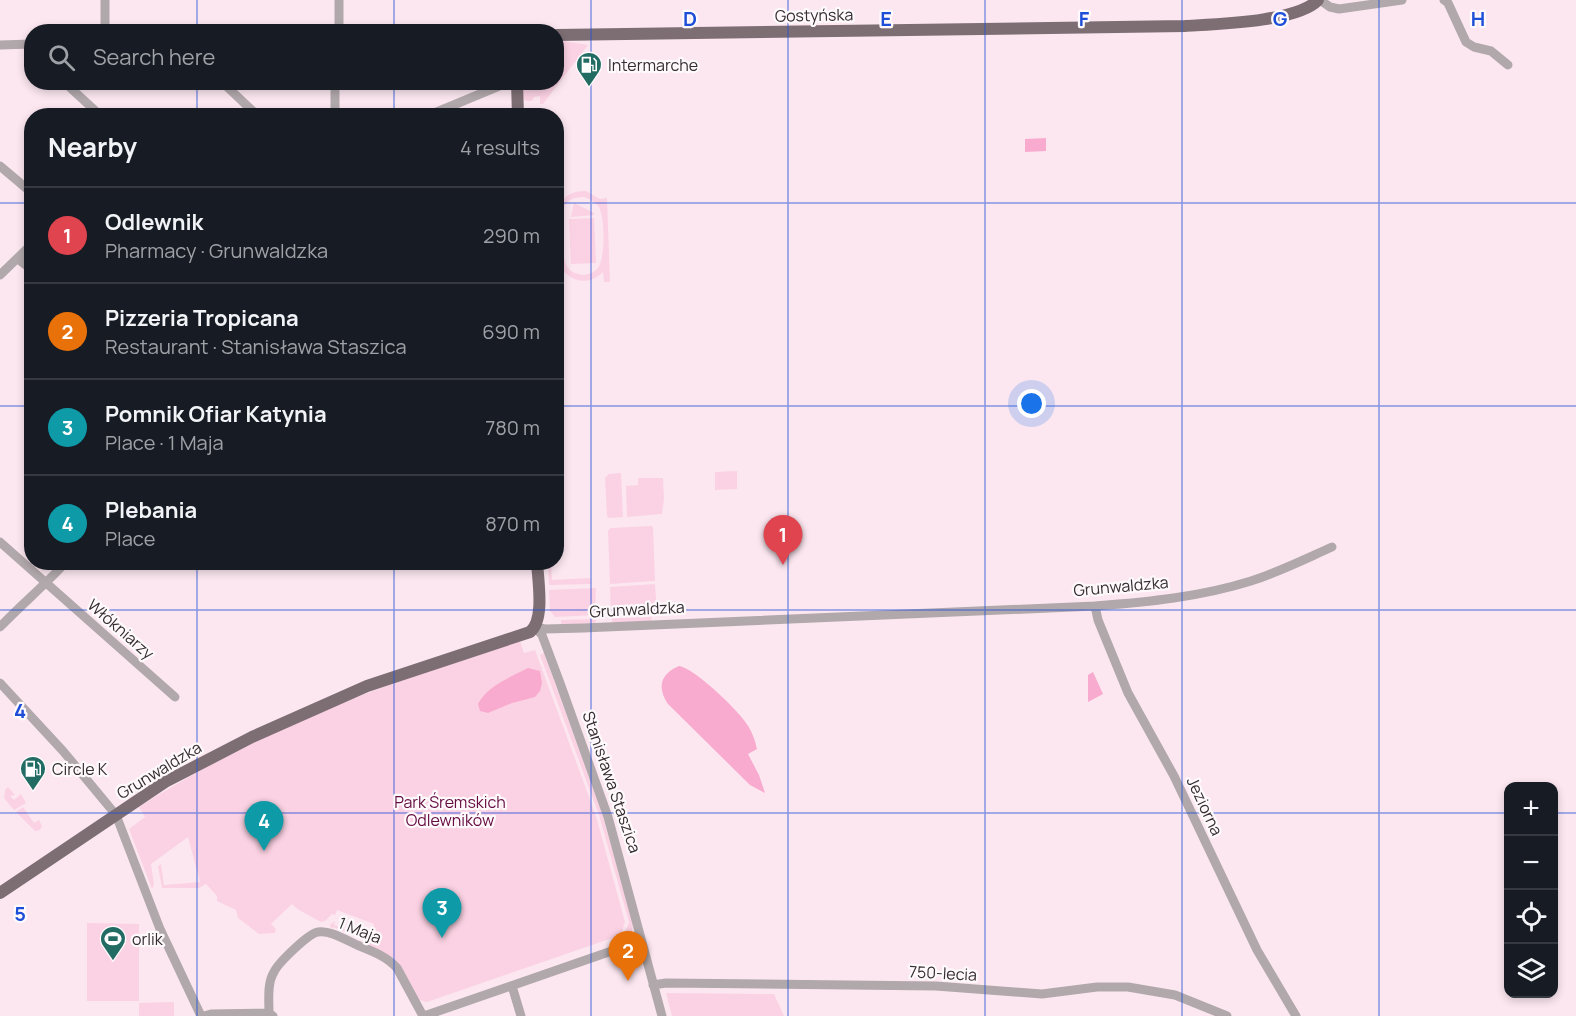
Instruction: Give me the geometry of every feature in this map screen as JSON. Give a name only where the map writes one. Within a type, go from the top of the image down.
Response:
[{"type":"main road","name":"Gostyńska","points":[[564,35],[1185,26],[1293,14],[1305,10],[1319,0]]},
{"type":"main road","points":[[517,90],[518,108]]},
{"type":"main road","points":[[535,627],[539,617],[537,570]]},
{"type":"main road","name":"Grunwaldzka","points":[[0,893],[165,782],[252,737],[310,709],[378,682],[527,633],[535,627]]},
{"type":"street","points":[[105,0],[105,24]]},
{"type":"street","points":[[339,0],[339,24]]},
{"type":"street","points":[[1319,0],[1330,7],[1339,9],[1402,0]]},
{"type":"street","points":[[1444,0],[1448,3],[1466,42],[1474,47],[1491,51],[1508,65]]},
{"type":"street","points":[[0,45],[24,47]]},
{"type":"street","points":[[73,90],[92,108]]},
{"type":"street","points":[[230,90],[250,108]]},
{"type":"street","points":[[335,90],[335,108]]},
{"type":"street","points":[[446,108],[490,90]]},
{"type":"street","points":[[0,166],[24,186]]},
{"type":"street","points":[[0,275],[24,253]]},
{"type":"street","points":[[18,259],[24,264]]},
{"type":"street","name":"Włókniarzy","points":[[0,542],[24,564]]},
{"type":"street","name":"Grunwaldzka","points":[[535,627],[551,629],[1095,606],[1159,601],[1235,585],[1265,576],[1332,547]]},
{"type":"street","name":"Włókniarzy","points":[[31,570],[175,698]]},
{"type":"street","points":[[0,627],[59,570]]},
{"type":"street","name":"Jeziorna","points":[[1095,606],[1098,620],[1126,687],[1174,776],[1257,950],[1296,1016]]},
{"type":"street","name":"Stanisława Staszica","points":[[535,627],[542,635],[603,799],[662,1016]]},
{"type":"street","name":"1 Maja","points":[[0,683],[116,815],[160,929],[202,1016],[271,1014],[270,984],[274,971],[300,942],[318,932],[347,940],[380,954],[392,963],[424,1016]]},
{"type":"street","points":[[424,1016],[623,947],[639,937]]},
{"type":"street","name":"750-lecia","points":[[653,985],[666,983],[936,986],[1036,994],[1122,986],[1176,995],[1227,1016]]},
{"type":"street","points":[[512,986],[521,1016]]},
{"type":"green space","points":[[564,41],[588,45],[564,76]]},
{"type":"green space","points":[[522,90],[554,90],[543,104],[540,104],[540,96],[534,97],[532,101],[526,101]]},
{"type":"green space","points":[[581,191],[586,191],[600,199],[607,198],[610,282],[604,282],[603,272],[597,277],[584,281],[577,280],[566,273],[564,256],[572,272],[583,275],[596,270],[602,259],[604,240],[599,207],[584,197],[570,200],[564,207],[564,198],[569,194]]},
{"type":"green space","points":[[574,203],[594,213],[594,215],[571,217]]},
{"type":"green space","points":[[594,218],[596,263],[571,264],[569,219]]},
{"type":"green space","points":[[737,471],[737,489],[715,490],[715,472]]},
{"type":"green space","points":[[621,473],[623,517],[609,518],[605,478],[609,474]]},
{"type":"green space","points":[[638,478],[663,478],[662,514],[627,517],[626,486],[638,485]]},
{"type":"green space","points":[[653,527],[655,581],[610,584],[608,531],[610,528]]},
{"type":"green space","points":[[548,570],[551,570],[552,580],[590,578],[591,584],[549,585]]},
{"type":"green space","points":[[655,584],[657,613],[611,613],[610,587]]},
{"type":"green space","points":[[596,588],[595,615],[555,617],[550,611],[549,590]]},
{"type":"green space","points":[[651,617],[652,621],[613,623],[611,618]]},
{"type":"green space","points":[[597,619],[595,623],[561,625],[561,620]]},
{"type":"green space","name":"Park Śremskich Odlewników","points":[[520,641],[524,653],[535,650],[596,816],[625,922],[621,935],[427,1002],[419,1000],[404,973],[393,960],[366,946],[368,941],[333,927],[332,930],[330,925],[335,921],[334,925],[369,939],[374,924],[337,910],[335,915],[332,914],[321,922],[292,904],[271,924],[276,929],[275,933],[259,934],[238,918],[236,910],[217,901],[217,896],[206,884],[199,888],[162,888],[158,866],[161,864],[164,885],[200,882],[188,837],[151,864],[154,885],[152,889],[129,829],[145,817],[139,807],[222,758],[309,716],[387,686]]},
{"type":"green space","points":[[544,653],[601,810],[633,924],[631,937],[624,942],[623,938],[629,922],[599,815],[540,655]]},
{"type":"green space","points":[[8,787],[15,795],[10,796],[14,800],[21,794],[26,803],[14,810],[4,798]]},
{"type":"green space","points":[[23,807],[34,823],[39,820],[42,826],[40,830],[35,831],[16,812]]},
{"type":"green space","name":"orlik","points":[[87,923],[139,924],[139,1001],[87,1001]]},
{"type":"green space","points":[[666,993],[774,994],[784,1016],[672,1016]]},
{"type":"green space","points":[[174,1002],[174,1016],[139,1016],[139,1003]]},
{"type":"shaded area","points":[[1046,138],[1046,151],[1025,152],[1025,139]]},
{"type":"shaded area","points":[[679,666],[695,674],[715,690],[734,708],[748,726],[757,749],[748,754],[765,793],[750,785],[668,704],[662,692],[662,682],[668,673]]},
{"type":"shaded area","points":[[528,668],[540,671],[542,683],[535,697],[488,713],[480,711],[478,704],[487,692]]},
{"type":"shaded area","points":[[1093,672],[1103,694],[1088,702],[1088,675]]},
{"type":"place","name":"Intermarche","points":[[589,88]]},
{"type":"place","name":"Odlewnik","points":[[783,565]]},
{"type":"place","name":"Circle K","points":[[33,792]]},
{"type":"place","name":"Plebania","points":[[264,851]]},
{"type":"place","name":"Pomnik Ofiar Katynia","points":[[442,938]]},
{"type":"place","name":"orlik","points":[[113,962]]},
{"type":"place","name":"Pizzeria Tropicana","points":[[628,981]]}]
